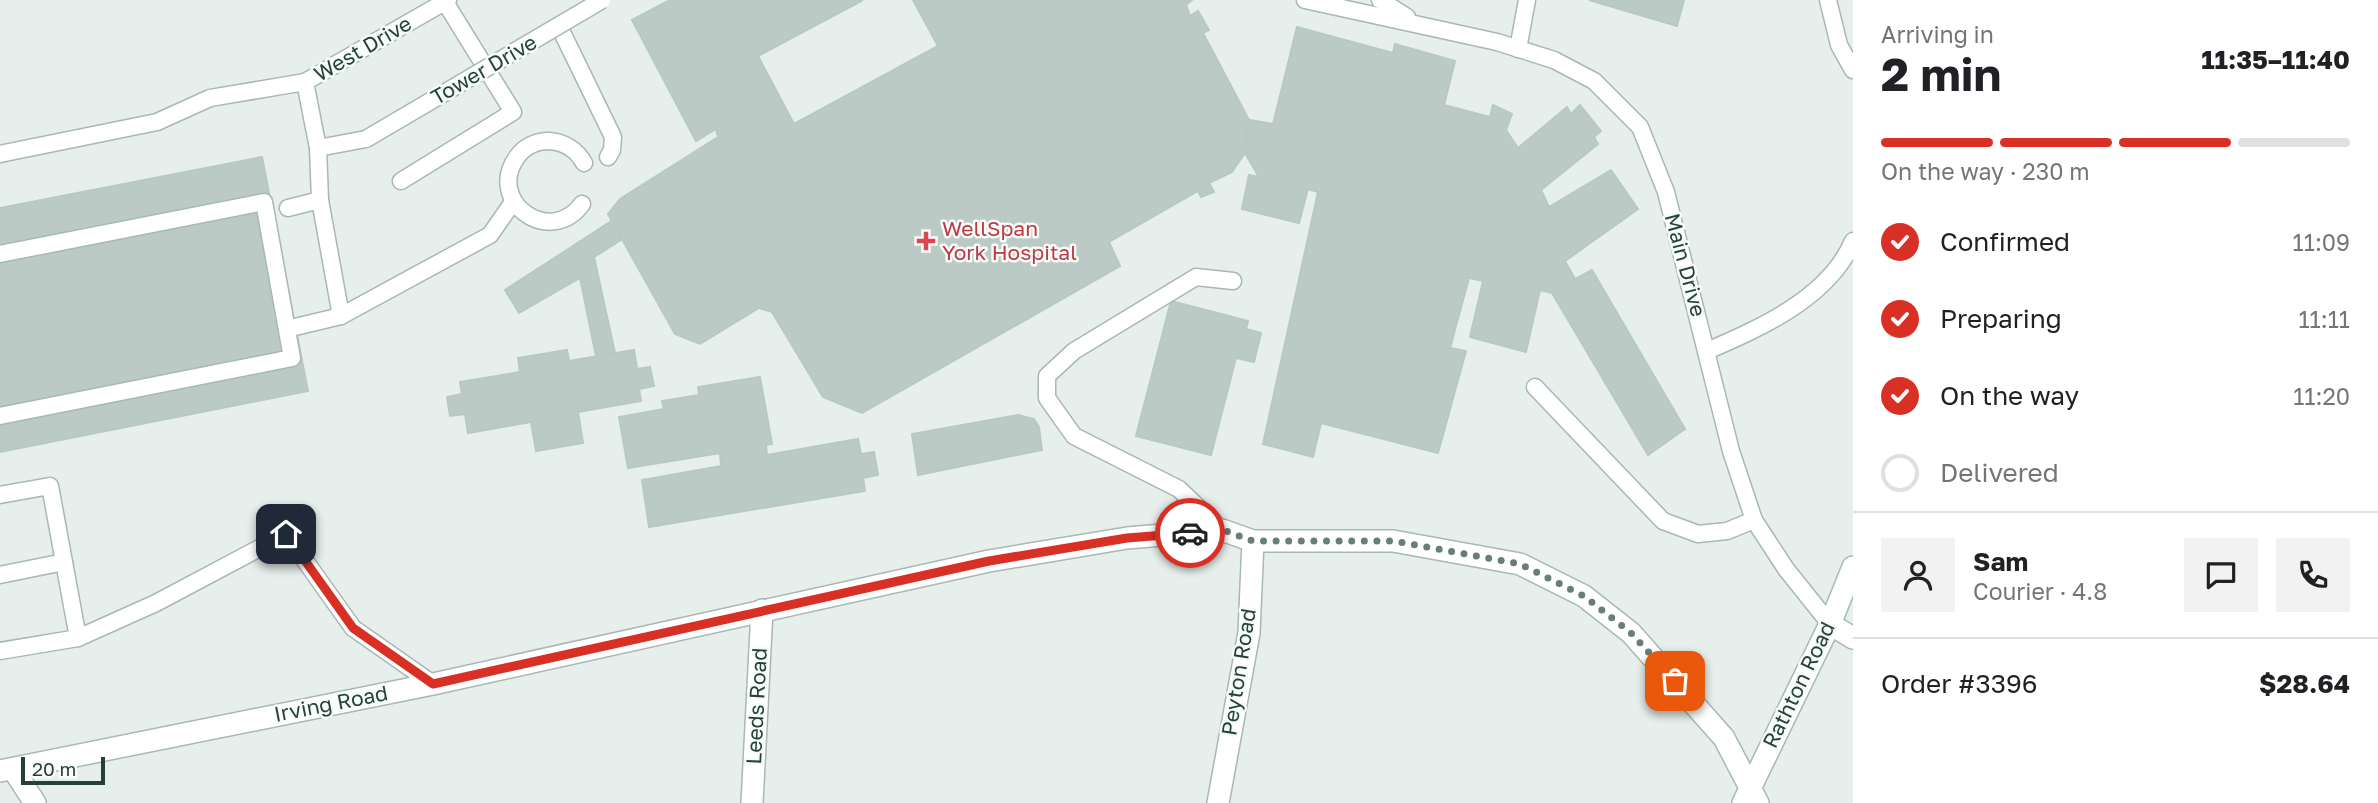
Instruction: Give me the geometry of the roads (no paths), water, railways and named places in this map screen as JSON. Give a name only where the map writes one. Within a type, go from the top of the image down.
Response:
[{"type":"street","name":"Irving Road","points":[[6,770],[433,684],[989,561],[1127,538],[1223,530],[1253,541],[1393,541],[1520,564],[1584,596],[1631,633],[1724,738],[1750,798]]},
{"type":"street","name":"Peyton Road","points":[[1218,803],[1249,633],[1253,541]]},
{"type":"street","name":"Rathton Road","points":[[1750,798],[1830,624],[1853,566]]},
{"type":"street","name":"Leeds Road","points":[[752,803],[762,610]]},
{"type":"street","points":[[1830,624],[1853,638]]},
{"type":"street","points":[[6,770],[35,803]]},
{"type":"lane","name":"Tower Drive","points":[[318,148],[366,139],[602,0]]},
{"type":"lane","name":"Main Drive","points":[[1305,0],[1518,49],[1554,60],[1594,81],[1640,127],[1666,192],[1731,451],[1754,520],[1786,569],[1830,624]]},
{"type":"lane","points":[[1380,0],[1421,26]]},
{"type":"lane","points":[[1518,49],[1527,0]]},
{"type":"lane","points":[[1828,0],[1839,45],[1853,70]]},
{"type":"lane","points":[[401,181],[513,112],[447,1]]},
{"type":"lane","name":"West Drive","points":[[341,316],[320,200],[318,148],[305,82],[447,1]]},
{"type":"lane","points":[[559,26],[613,137],[612,150],[608,157]]},
{"type":"lane","points":[[0,154],[157,122],[209,98],[305,82]]},
{"type":"lane","points":[[582,204],[571,216],[546,223],[533,220],[513,202],[508,176],[520,152],[532,144],[558,142],[571,148],[584,163]]},
{"type":"lane","points":[[288,208],[320,200]]},
{"type":"lane","points":[[0,254],[264,202],[292,358],[0,416]]},
{"type":"lane","points":[[295,327],[341,316],[490,234],[513,202]]},
{"type":"lane","points":[[1707,351],[1756,330],[1809,297],[1847,254],[1853,241]]},
{"type":"lane","points":[[1223,530],[1179,489],[1074,436],[1047,398],[1047,376],[1074,351],[1196,277],[1233,282]]},
{"type":"lane","points":[[1535,387],[1663,521],[1698,534],[1727,531],[1754,520]]},
{"type":"lane","points":[[0,495],[50,486],[78,638]]},
{"type":"lane","points":[[0,651],[78,638],[156,603],[286,534],[353,628],[433,684]]},
{"type":"lane","points":[[0,575],[64,562]]},
{"type":"place","name":"WellSpan York Hospital","points":[[926,241]]}]
